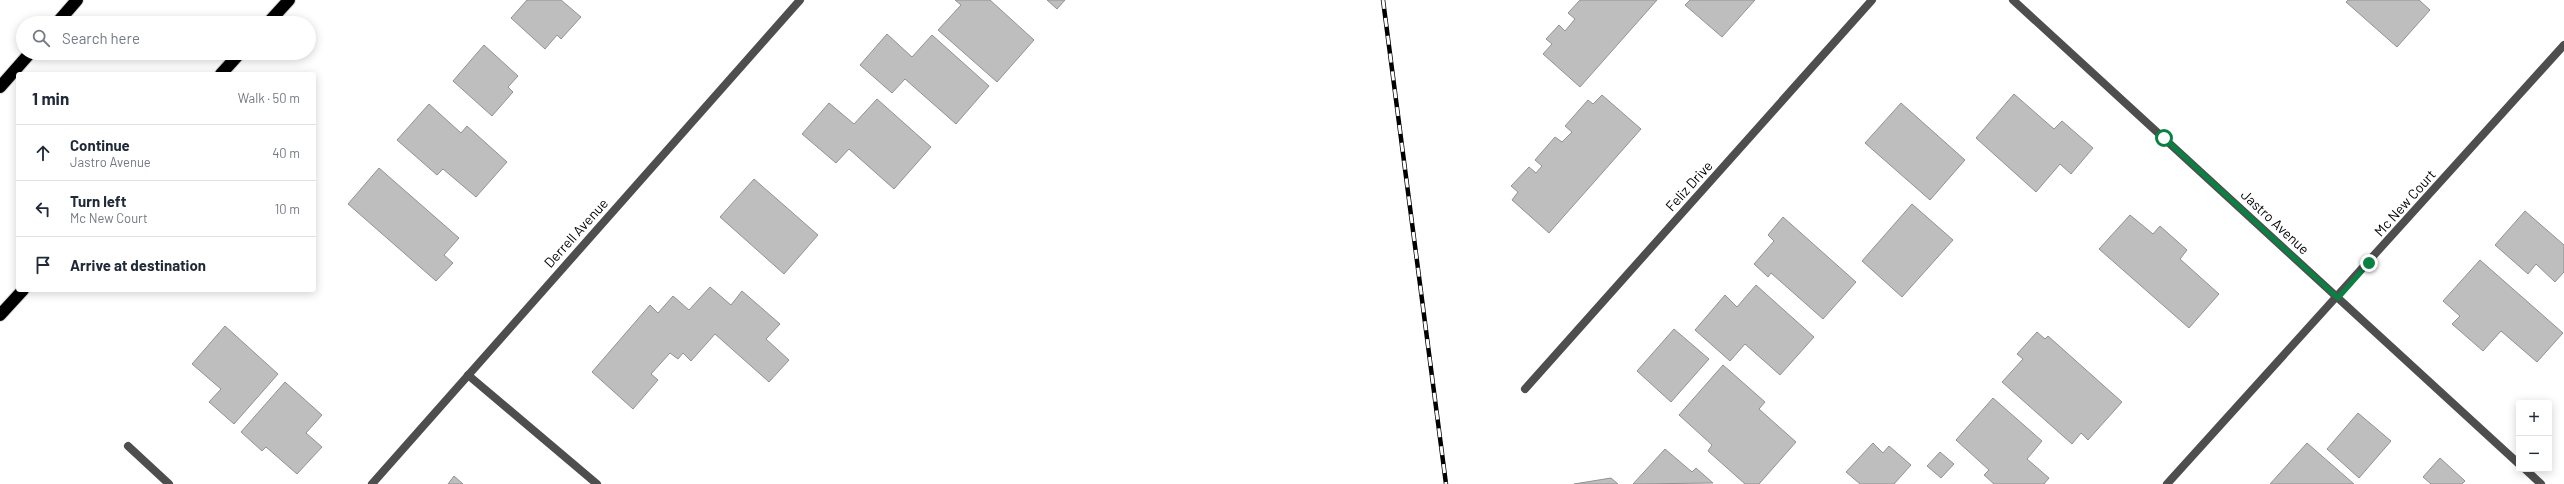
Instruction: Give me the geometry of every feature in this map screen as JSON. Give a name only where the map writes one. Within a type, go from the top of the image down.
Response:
[{"type":"highway","points":[[63,16],[77,0]]},
{"type":"highway","points":[[274,16],[289,0]]},
{"type":"highway","points":[[0,87],[24,60]]},
{"type":"highway","points":[[223,72],[234,60]]},
{"type":"highway","points":[[0,315],[21,292]]},
{"type":"street","name":"Derrell Avenue","points":[[372,484],[800,0]]},
{"type":"street","name":"Feliz Drive","points":[[1525,389],[1872,0]]},
{"type":"street","name":"Jastro Avenue","points":[[2013,0],[2516,461]]},
{"type":"street","name":"Mc New Court","points":[[2167,484],[2338,298],[2564,45]]},
{"type":"street","points":[[468,375],[597,484]]},
{"type":"street","points":[[128,446],[169,484]]},
{"type":"street","points":[[2528,472],[2541,484]]},
{"type":"building","points":[[527,0],[561,0],[581,17],[561,39],[557,35],[545,49],[511,18]]},
{"type":"building","points":[[955,0],[990,0],[1034,40],[997,82],[938,30],[961,5]]},
{"type":"building","points":[[1047,0],[1065,0],[1057,9]]},
{"type":"building","points":[[1580,0],[1657,0],[1580,87],[1543,54],[1552,44],[1546,39],[1559,25],[1565,31],[1575,19],[1568,13]]},
{"type":"building","points":[[1690,0],[1755,0],[1722,37],[1685,5]]},
{"type":"building","points":[[2348,0],[2419,0],[2430,10],[2397,47],[2346,2]]},
{"type":"building","points":[[887,34],[912,57],[932,35],[989,86],[956,124],[905,79],[892,93],[860,65]]},
{"type":"building","points":[[484,45],[518,76],[508,87],[513,92],[492,116],[453,81]]},
{"type":"building","points":[[2014,94],[2054,129],[2062,121],[2093,148],[2071,174],[2060,164],[2036,192],[1976,138]]},
{"type":"building","points":[[1602,95],[1641,129],[1549,233],[1512,200],[1518,192],[1511,186],[1529,167],[1536,173],[1542,166],[1535,160],[1555,137],[1562,142],[1572,132],[1565,126],[1588,100],[1593,104]]},
{"type":"building","points":[[877,99],[931,147],[894,189],[849,149],[836,163],[802,134],[829,103],[854,124]]},
{"type":"building","points":[[1901,103],[1965,160],[1930,200],[1865,143]]},
{"type":"building","points":[[429,104],[461,133],[467,126],[507,162],[476,197],[443,169],[437,175],[397,140]]},
{"type":"building","points":[[379,168],[459,238],[444,255],[453,263],[436,281],[348,204]]},
{"type":"building","points":[[754,179],[818,235],[784,274],[720,217]]},
{"type":"building","points":[[1912,204],[1953,240],[1902,297],[1862,261]]},
{"type":"building","points":[[2525,211],[2564,245],[2564,272],[2555,282],[2536,264],[2528,274],[2495,245]]},
{"type":"building","points":[[2130,215],[2153,234],[2160,226],[2187,250],[2180,259],[2219,294],[2189,328],[2099,249]]},
{"type":"building","points":[[1783,217],[1856,282],[1823,319],[1771,273],[1768,277],[1754,264],[1774,241],[1768,235]]},
{"type":"building","points":[[2480,260],[2563,333],[2537,362],[2501,331],[2483,351],[2452,324],[2460,316],[2443,301]]},
{"type":"building","points":[[1756,285],[1814,337],[1780,375],[1745,344],[1730,361],[1695,330],[1725,295],[1737,307]]},
{"type":"building","points":[[710,287],[731,305],[742,291],[780,324],[766,339],[789,360],[769,382],[715,334],[691,361],[683,353],[678,359],[670,353],[651,374],[658,380],[633,409],[592,372],[650,305],[658,313],[673,296],[689,310]]},
{"type":"building","points":[[225,326],[278,374],[234,424],[209,402],[221,389],[192,364]]},
{"type":"building","points":[[1674,329],[1709,359],[1671,402],[1637,371]]},
{"type":"building","points":[[2037,332],[2045,339],[2048,336],[2122,402],[2088,440],[2081,433],[2072,444],[2002,382],[2023,359],[2017,354]]},
{"type":"building","points":[[1723,365],[1765,402],[1759,409],[1796,442],[1759,484],[1745,484],[1708,451],[1712,445],[1679,415]]},
{"type":"building","points":[[285,382],[322,415],[306,433],[322,447],[297,474],[266,447],[262,451],[241,432]]},
{"type":"building","points":[[1993,398],[2042,441],[2027,459],[2049,478],[2044,484],[1994,484],[1984,475],[1989,470],[1956,440]]},
{"type":"building","points":[[2358,413],[2391,441],[2359,478],[2327,449]]},
{"type":"building","points":[[1873,443],[1883,453],[1889,446],[1911,465],[1894,484],[1860,484],[1846,472]]},
{"type":"building","points":[[2307,443],[2354,484],[2270,484]]},
{"type":"building","points":[[1665,449],[1692,472],[1696,468],[1713,483],[1633,484]]},
{"type":"building","points":[[1940,452],[1954,464],[1941,478],[1927,466]]},
{"type":"building","points":[[2440,458],[2465,481],[2462,484],[2431,484],[2423,477]]},
{"type":"building","points":[[454,476],[463,484],[448,484]]},
{"type":"building","points":[[1611,478],[1618,484],[1574,484]]},
{"type":"railway","points":[[1383,0],[1446,484]]},
{"type":"route","points":[[2164,138],[2338,298],[2369,263]]}]
